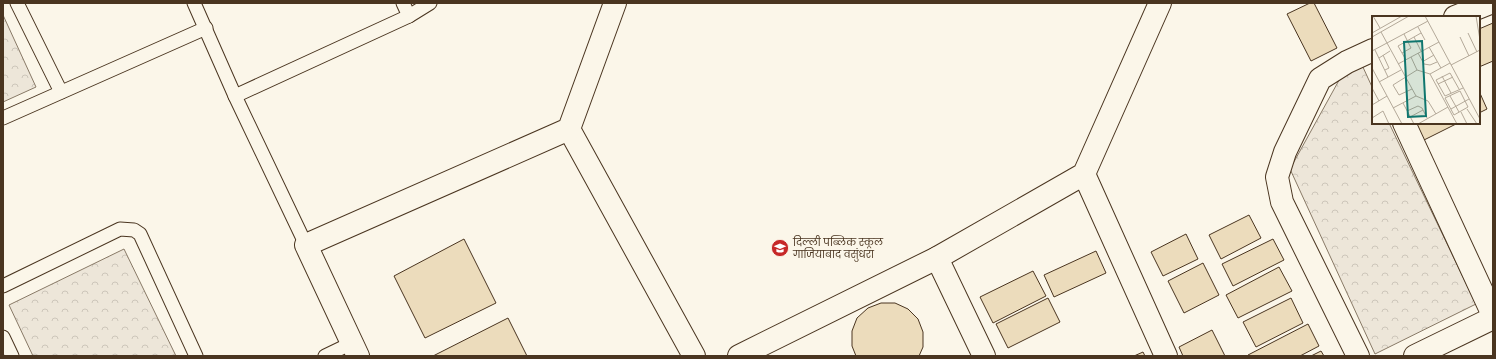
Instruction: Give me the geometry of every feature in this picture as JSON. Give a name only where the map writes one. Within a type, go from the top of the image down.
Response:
[{"type":"street","points":[[355,349],[306,245],[569,128],[615,3]]},
{"type":"street","points":[[739,356],[937,258],[1084,174],[1160,3]]},
{"type":"street","points":[[1458,16],[1490,3]]},
{"type":"street","points":[[1358,356],[1282,202],[1278,178],[1285,152],[1320,79],[1347,62],[1372,53]]},
{"type":"street","points":[[1404,124],[1493,317],[1415,356]]},
{"type":"street","points":[[569,128],[694,356]]},
{"type":"street","points":[[1084,174],[1166,356]]},
{"type":"street","points":[[937,258],[984,356]]},
{"type":"lane","points":[[17,3],[61,92]]},
{"type":"lane","points":[[194,3],[235,96],[306,245]]},
{"type":"lane","points":[[402,3],[409,16]]},
{"type":"lane","points":[[235,96],[409,16],[430,3]]},
{"type":"lane","points":[[3,118],[206,28]]},
{"type":"lane","points":[[3,286],[120,229],[134,230],[140,234],[196,356]]},
{"type":"lane","points":[[3,337],[12,356]]},
{"type":"lane","points":[[326,356],[355,349]]},
{"type":"green space","points":[[3,15],[36,87],[3,102]]},
{"type":"green space","points":[[1362,65],[1372,87],[1372,124],[1389,124],[1476,304],[1375,354],[1290,169],[1343,73]]},
{"type":"green space","points":[[124,249],[176,356],[33,356],[9,305]]},
{"type":"building","points":[[1310,3],[1314,3],[1337,48],[1311,61],[1287,14]]},
{"type":"building","points":[[1493,23],[1493,61],[1480,67],[1480,29]]},
{"type":"building","points":[[1480,93],[1487,109],[1480,112]]},
{"type":"building","points":[[1416,124],[1456,124],[1424,140]]},
{"type":"building","points":[[1249,215],[1261,238],[1221,259],[1209,235]]},
{"type":"building","points":[[1186,234],[1198,259],[1163,276],[1151,252]]},
{"type":"building","points":[[464,239],[496,303],[425,338],[394,276]]},
{"type":"building","points":[[1273,239],[1284,260],[1233,286],[1222,264]]},
{"type":"building","points":[[1096,251],[1106,273],[1054,297],[1044,275]]},
{"type":"building","points":[[1203,263],[1219,295],[1184,313],[1168,281]]},
{"type":"building","points":[[1279,267],[1292,291],[1238,318],[1226,295]]},
{"type":"building","points":[[1033,271],[1046,296],[993,323],[980,297]]},
{"type":"building","points":[[1048,298],[1060,322],[1008,348],[996,324]]},
{"type":"building","points":[[1291,298],[1303,323],[1256,347],[1243,322]]},
{"type":"building","points":[[881,303],[895,303],[908,309],[918,319],[923,332],[923,347],[919,356],[856,356],[852,346],[852,331],[857,318],[868,308]]},
{"type":"building","points":[[508,318],[527,356],[433,356]]},
{"type":"building","points":[[1308,324],[1319,346],[1300,356],[1248,355]]},
{"type":"building","points":[[1212,330],[1225,356],[1183,356],[1179,347]]},
{"type":"building","points":[[1321,351],[1324,356],[1311,356]]},
{"type":"building","points":[[1143,352],[1145,356],[1134,356]]},
{"type":"place","name":"दिल्ली पब्लिक स्कूल गाजियाबाद वसुंधरा","points":[[780,248]]}]
